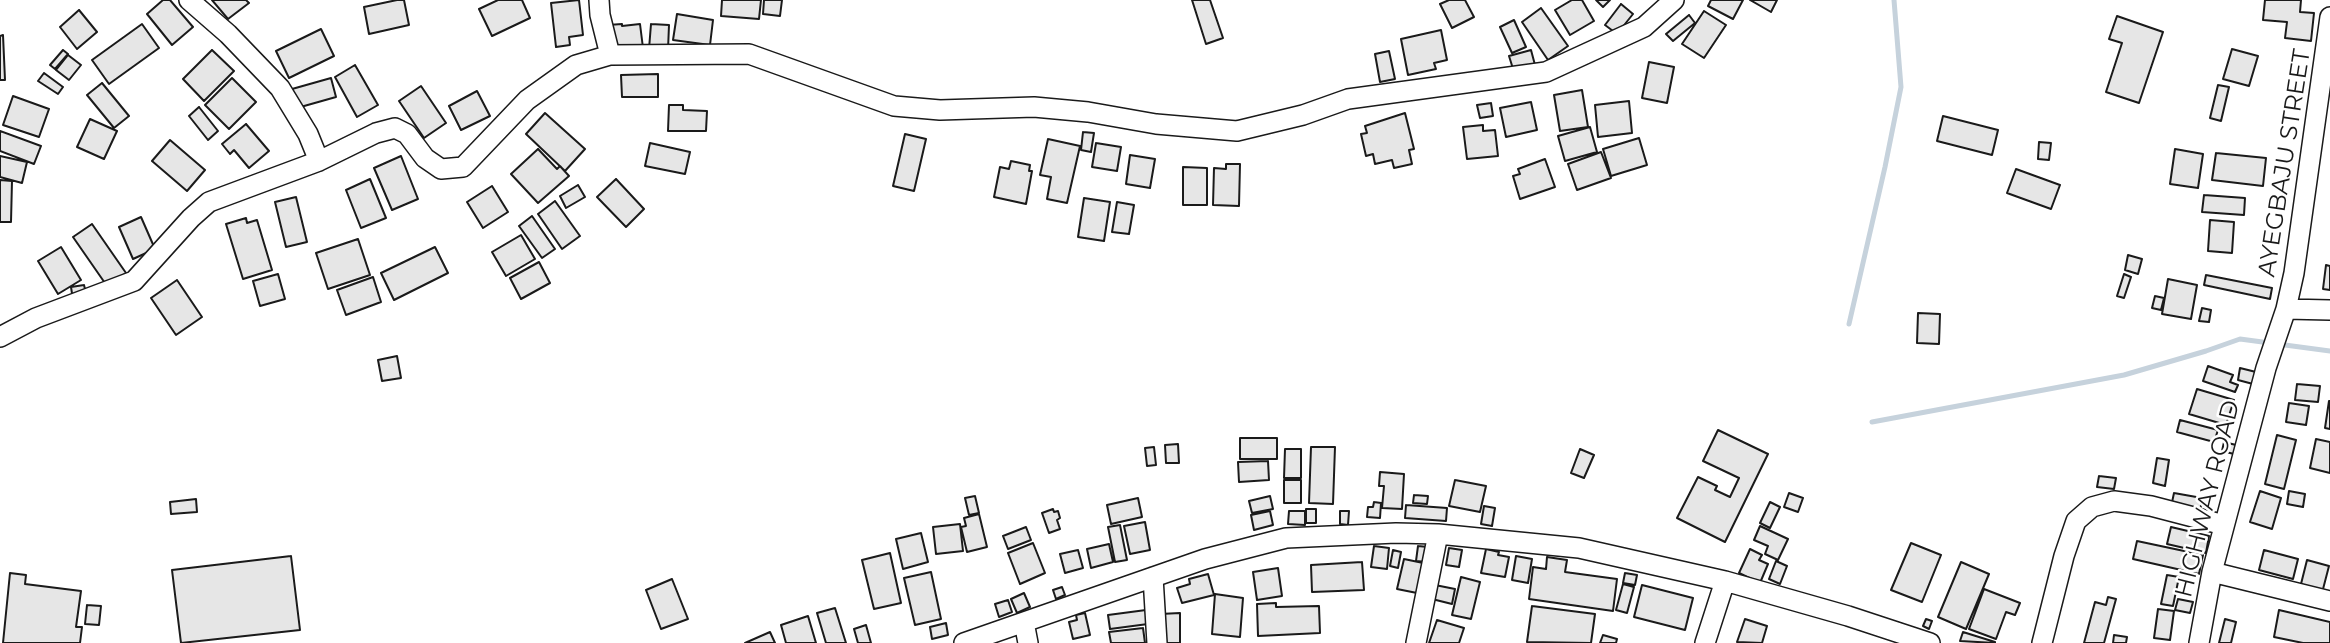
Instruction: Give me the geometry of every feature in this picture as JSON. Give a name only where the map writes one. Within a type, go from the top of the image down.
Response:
[{"type":"street","points":[[189,0],[228,34],[280,88],[308,134],[319,161]]},
{"type":"street","points":[[598,0],[610,55]]},
{"type":"street","points":[[0,337],[36,318],[134,281],[209,202],[319,161],[376,134],[395,128],[407,134],[425,158],[441,169],[463,167],[527,100],[576,65],[610,55],[749,54],[894,106],[940,110],[1034,107],[1088,112],[1156,124],[1237,131],[1303,115],[1348,99],[1546,72],[1644,27],[1674,0]]},
{"type":"street","name":"AYEGBAJU STREET","points":[[2266,368],[2285,312],[2298,249],[2330,17]]},
{"type":"street","points":[[2285,312],[2330,310]]},
{"type":"street","name":"HIGHWAY ROAD","points":[[2199,643],[2211,572],[2266,368]]},
{"type":"street","points":[[2042,643],[2064,556],[2076,521],[2092,507],[2115,501],[2151,506],[2224,525]]},
{"type":"street","points":[[964,643],[1205,559],[1286,538],[1335,534],[1438,534],[1579,548],[1725,581],[1848,616],[1930,643]]},
{"type":"street","points":[[1416,643],[1438,534]]},
{"type":"street","points":[[2211,572],[2330,601]]},
{"type":"street","points":[[1153,577],[1157,643]]},
{"type":"street","points":[[1705,643],[1725,581]]},
{"type":"street","points":[[1024,622],[1028,643]]},
{"type":"building","points":[[163,0],[170,0],[193,27],[172,45],[147,14]]},
{"type":"building","points":[[212,0],[246,0],[249,3],[228,19]]},
{"type":"building","points":[[404,0],[409,25],[369,34],[364,7]]},
{"type":"building","points":[[498,0],[522,0],[530,18],[492,36],[479,9]]},
{"type":"building","points":[[579,0],[583,35],[569,37],[570,45],[556,47],[551,3]]},
{"type":"building","points":[[722,0],[761,0],[759,19],[721,16]]},
{"type":"building","points":[[764,0],[782,0],[780,16],[763,14]]},
{"type":"building","points":[[1192,0],[1210,0],[1223,38],[1206,44]]},
{"type":"building","points":[[1449,0],[1465,0],[1474,17],[1452,28],[1440,4]]},
{"type":"building","points":[[1572,0],[1582,0],[1594,21],[1570,35],[1555,10]]},
{"type":"building","points":[[1596,0],[1610,0],[1603,7]]},
{"type":"building","points":[[1711,0],[1743,0],[1733,19],[1708,6]]},
{"type":"building","points":[[1750,0],[1777,0],[1771,12]]},
{"type":"building","points":[[2265,0],[2301,0],[2300,12],[2314,13],[2311,41],[2285,38],[2287,22],[2263,20]]},
{"type":"building","points":[[1621,4],[1633,14],[1617,34],[1605,25]]},
{"type":"building","points":[[1541,8],[1568,46],[1548,60],[1522,22]]},
{"type":"building","points":[[79,10],[97,32],[77,49],[60,27]]},
{"type":"building","points":[[1704,11],[1726,25],[1704,58],[1682,44]]},
{"type":"building","points":[[677,14],[713,20],[710,45],[673,40]]},
{"type":"building","points":[[1689,15],[1695,23],[1673,41],[1666,34]]},
{"type":"building","points":[[2117,16],[2163,32],[2139,103],[2106,92],[2122,43],[2109,39]]},
{"type":"building","points":[[1514,20],[1526,47],[1512,53],[1500,27]]},
{"type":"building","points":[[142,24],[159,48],[109,84],[92,60]]},
{"type":"building","points":[[640,24],[643,48],[610,51],[608,25]]},
{"type":"building","points":[[651,24],[669,25],[668,50],[649,49]]},
{"type":"building","points":[[321,29],[334,56],[289,78],[276,51]]},
{"type":"building","points":[[1441,30],[1447,60],[1434,63],[1436,69],[1408,75],[1401,39]]},
{"type":"building","points":[[3,35],[5,80],[0,80],[0,36]]},
{"type":"building","points":[[2232,49],[2258,56],[2249,86],[2223,79]]},
{"type":"building","points":[[63,50],[68,54],[55,69],[50,65]]},
{"type":"building","points":[[212,50],[234,71],[204,101],[183,79]]},
{"type":"building","points":[[1531,50],[1535,65],[1514,72],[1509,56]]},
{"type":"building","points":[[1389,51],[1395,79],[1380,82],[1375,54]]},
{"type":"building","points":[[68,55],[81,65],[69,80],[56,70]]},
{"type":"building","points":[[1649,62],[1674,67],[1667,103],[1642,98]]},
{"type":"building","points":[[355,65],[378,105],[357,117],[335,77]]},
{"type":"building","points":[[44,73],[63,87],[58,94],[38,81]]},
{"type":"building","points":[[658,74],[658,97],[622,97],[621,75]]},
{"type":"building","points":[[232,78],[256,102],[229,129],[205,105]]},
{"type":"building","points":[[331,78],[336,97],[297,108],[292,89]]},
{"type":"building","points":[[102,83],[129,116],[114,128],[87,95]]},
{"type":"building","points":[[2218,85],[2229,87],[2221,121],[2210,118]]},
{"type":"building","points":[[421,86],[446,123],[424,138],[399,101]]},
{"type":"building","points":[[1582,90],[1588,127],[1560,131],[1554,95]]},
{"type":"building","points":[[477,91],[490,116],[461,130],[449,106]]},
{"type":"building","points":[[13,96],[49,109],[39,137],[3,125]]},
{"type":"building","points":[[1629,101],[1632,133],[1598,137],[1595,105]]},
{"type":"building","points":[[1531,102],[1537,130],[1506,137],[1500,108]]},
{"type":"building","points":[[1491,103],[1493,116],[1480,118],[1477,105]]},
{"type":"building","points":[[669,105],[683,105],[683,110],[707,111],[706,131],[668,131]]},
{"type":"building","points":[[199,107],[218,131],[208,140],[189,116]]},
{"type":"building","points":[[545,113],[585,149],[565,171],[526,134]]},
{"type":"building","points":[[1405,113],[1414,149],[1409,150],[1412,164],[1394,168],[1392,160],[1375,164],[1373,154],[1366,156],[1361,134],[1367,133],[1365,126]]},
{"type":"building","points":[[1943,116],[1998,130],[1992,155],[1937,141]]},
{"type":"building","points":[[90,119],[117,131],[104,159],[77,147]]},
{"type":"building","points":[[246,124],[269,151],[249,168],[234,150],[230,154],[222,144]]},
{"type":"building","points":[[1483,125],[1483,131],[1495,130],[1498,156],[1467,159],[1463,127]]},
{"type":"building","points":[[1590,127],[1597,152],[1565,161],[1558,136]]},
{"type":"building","points":[[0,131],[41,146],[34,164],[0,151]]},
{"type":"building","points":[[1083,132],[1094,133],[1091,152],[1081,150]]},
{"type":"building","points":[[905,134],[926,139],[914,191],[893,186]]},
{"type":"building","points":[[1639,138],[1647,165],[1611,176],[1603,149]]},
{"type":"building","points":[[1048,139],[1080,146],[1067,203],[1047,199],[1051,177],[1040,175]]},
{"type":"building","points":[[170,140],[205,170],[187,191],[152,161]]},
{"type":"building","points":[[2039,142],[2051,143],[2049,160],[2038,159]]},
{"type":"building","points":[[650,143],[690,152],[685,174],[645,166]]},
{"type":"building","points":[[1096,143],[1121,147],[1117,171],[1092,167]]},
{"type":"building","points":[[538,149],[557,169],[560,166],[569,176],[538,203],[511,174]]},
{"type":"building","points":[[2175,149],[2203,154],[2198,188],[2170,184]]},
{"type":"building","points":[[1601,152],[1611,178],[1577,190],[1568,164]]},
{"type":"building","points":[[2216,153],[2266,158],[2263,186],[2212,180]]},
{"type":"building","points":[[1130,155],[1155,159],[1150,188],[1126,184]]},
{"type":"building","points":[[0,156],[27,162],[22,183],[0,177]]},
{"type":"building","points":[[401,156],[418,199],[392,210],[374,168]]},
{"type":"building","points":[[1545,159],[1555,187],[1520,199],[1513,176],[1520,174],[1518,169]]},
{"type":"building","points":[[1011,161],[1030,165],[1029,171],[1032,171],[1026,204],[994,197],[1000,167],[1009,169]]},
{"type":"building","points":[[1226,164],[1240,164],[1239,206],[1213,205],[1214,168],[1226,169]]},
{"type":"building","points":[[1183,167],[1207,168],[1207,205],[1183,205]]},
{"type":"building","points":[[2016,169],[2060,185],[2051,209],[2007,193]]},
{"type":"building","points":[[370,179],[386,218],[361,228],[346,190]]},
{"type":"building","points":[[616,179],[644,209],[626,227],[597,197]]},
{"type":"building","points":[[0,180],[12,181],[11,222],[0,222]]},
{"type":"building","points":[[578,185],[585,197],[566,208],[560,196]]},
{"type":"building","points":[[492,186],[508,212],[483,228],[467,202]]},
{"type":"building","points":[[2204,195],[2245,198],[2244,215],[2202,212]]},
{"type":"building","points":[[296,197],[307,242],[286,247],[275,202]]},
{"type":"building","points":[[1084,198],[1110,202],[1104,241],[1078,237]]},
{"type":"building","points":[[555,201],[580,236],[562,249],[538,214]]},
{"type":"building","points":[[1117,202],[1134,205],[1129,234],[1112,232]]},
{"type":"building","points":[[532,216],[555,249],[542,258],[519,226]]},
{"type":"building","points":[[141,217],[155,249],[133,259],[119,227]]},
{"type":"building","points":[[246,218],[247,223],[257,220],[272,270],[243,279],[226,224]]},
{"type":"building","points":[[2210,220],[2234,222],[2232,253],[2208,251]]},
{"type":"building","points":[[92,224],[126,273],[107,286],[73,237]]},
{"type":"building","points":[[521,235],[535,259],[506,276],[492,252]]},
{"type":"building","points":[[358,239],[370,275],[328,289],[316,253]]},
{"type":"building","points":[[61,247],[81,280],[58,294],[38,261]]},
{"type":"building","points":[[435,247],[448,273],[394,300],[381,273]]},
{"type":"building","points":[[2128,255],[2142,259],[2138,274],[2125,270]]},
{"type":"building","points":[[539,262],[550,283],[521,299],[510,278]]},
{"type":"building","points":[[2326,265],[2330,266],[2330,290],[2323,289]]},
{"type":"building","points":[[278,274],[285,299],[260,306],[253,281]]},
{"type":"building","points":[[2124,274],[2131,277],[2124,298],[2117,296]]},
{"type":"building","points":[[2206,275],[2272,288],[2270,299],[2204,285]]},
{"type":"building","points":[[373,277],[381,302],[346,315],[337,290]]},
{"type":"building","points":[[2168,279],[2197,285],[2191,319],[2162,314]]},
{"type":"building","points":[[177,280],[202,317],[176,335],[151,298]]},
{"type":"building","points":[[84,285],[87,297],[73,300],[71,287]]},
{"type":"building","points":[[2155,296],[2164,298],[2161,310],[2152,308]]},
{"type":"building","points":[[2202,308],[2211,310],[2209,322],[2199,321]]},
{"type":"building","points":[[1918,313],[1940,314],[1939,344],[1917,343]]},
{"type":"building","points":[[397,356],[401,378],[382,381],[378,360]]},
{"type":"building","points":[[2208,366],[2233,375],[2230,382],[2238,385],[2235,392],[2203,381]]},
{"type":"building","points":[[2240,368],[2256,372],[2253,384],[2238,380]]},
{"type":"building","points":[[2297,384],[2320,386],[2318,402],[2295,400]]},
{"type":"building","points":[[2197,389],[2234,400],[2226,425],[2189,414]]},
{"type":"building","points":[[2330,401],[2330,429],[2325,428]]},
{"type":"building","points":[[2289,403],[2309,406],[2306,425],[2286,422]]},
{"type":"building","points":[[2180,420],[2218,430],[2214,442],[2177,432]]},
{"type":"building","points":[[1718,430],[1768,454],[1725,542],[1677,518],[1698,477],[1717,486],[1715,490],[1730,497],[1739,478],[1703,461]]},
{"type":"building","points":[[2277,435],[2296,440],[2284,489],[2265,484]]},
{"type":"building","points":[[1240,438],[1277,438],[1277,459],[1240,459]]},
{"type":"building","points":[[2316,439],[2330,442],[2330,473],[2310,468]]},
{"type":"building","points":[[2224,442],[2236,445],[2234,454],[2222,451]]},
{"type":"building","points":[[1178,444],[1179,463],[1166,463],[1165,445]]},
{"type":"building","points":[[1154,447],[1156,465],[1147,466],[1145,448]]},
{"type":"building","points":[[1311,447],[1335,447],[1333,504],[1309,503]]},
{"type":"building","points":[[1285,449],[1301,449],[1301,478],[1284,478]]},
{"type":"building","points":[[1580,449],[1594,455],[1584,478],[1571,473]]},
{"type":"building","points":[[2157,458],[2169,460],[2165,486],[2153,483]]},
{"type":"building","points":[[1268,461],[1269,480],[1239,482],[1238,462]]},
{"type":"building","points":[[1380,472],[1404,474],[1402,509],[1382,508],[1384,486],[1379,486]]},
{"type":"building","points":[[2099,476],[2116,478],[2114,489],[2097,487]]},
{"type":"building","points":[[1284,480],[1301,480],[1301,503],[1284,503]]},
{"type":"building","points":[[1455,480],[1486,486],[1480,512],[1449,506]]},
{"type":"building","points":[[2260,491],[2281,498],[2272,529],[2250,522]]},
{"type":"building","points":[[2289,491],[2305,494],[2303,507],[2287,504]]},
{"type":"building","points":[[1789,493],[1803,498],[1798,512],[1784,507]]},
{"type":"building","points":[[2174,493],[2202,498],[2200,512],[2171,507]]},
{"type":"building","points":[[1414,495],[1428,496],[1427,504],[1413,503]]},
{"type":"building","points":[[975,496],[979,513],[969,515],[965,498]]},
{"type":"building","points":[[1270,496],[1273,509],[1252,513],[1249,501]]},
{"type":"building","points":[[1138,498],[1142,517],[1111,524],[1107,505]]},
{"type":"building","points":[[196,499],[197,512],[171,514],[170,502]]},
{"type":"building","points":[[1374,502],[1381,503],[1380,518],[1367,517],[1368,507],[1373,507]]},
{"type":"building","points":[[1770,502],[1780,507],[1770,528],[1760,523]]},
{"type":"building","points":[[1406,505],[1447,508],[1446,521],[1405,518]]},
{"type":"building","points":[[1484,506],[1495,508],[1492,526],[1481,524]]},
{"type":"building","points":[[1053,509],[1054,512],[1058,511],[1060,529],[1049,533],[1042,513]]},
{"type":"building","points":[[1306,509],[1316,509],[1316,523],[1306,523]]},
{"type":"building","points":[[1270,511],[1273,525],[1254,530],[1251,515]]},
{"type":"building","points":[[1289,511],[1305,511],[1305,525],[1288,524]]},
{"type":"building","points":[[1340,511],[1349,511],[1348,525],[1340,524]]},
{"type":"building","points":[[979,514],[987,547],[967,552],[961,527],[966,526],[964,518]]},
{"type":"building","points":[[1145,522],[1150,550],[1130,554],[1124,526]]},
{"type":"building","points":[[960,524],[963,551],[936,554],[933,527]]},
{"type":"building","points":[[1120,525],[1127,560],[1115,562],[1108,527]]},
{"type":"building","points":[[1760,526],[1788,539],[1778,560],[1765,554],[1768,546],[1754,540]]},
{"type":"building","points":[[1026,527],[1031,540],[1008,549],[1003,536]]},
{"type":"building","points":[[2171,527],[2209,536],[2206,553],[2167,544]]},
{"type":"building","points":[[921,533],[928,562],[903,569],[896,539]]},
{"type":"building","points":[[2137,541],[2203,555],[2199,574],[2133,559]]},
{"type":"building","points":[[1033,543],[1045,573],[1020,584],[1008,553]]},
{"type":"building","points":[[1911,543],[1941,555],[1922,602],[1891,590]]},
{"type":"building","points":[[1109,544],[1113,562],[1091,568],[1087,549]]},
{"type":"building","points":[[1374,546],[1389,548],[1387,569],[1371,567]]},
{"type":"building","points":[[1418,546],[1428,547],[1427,562],[1416,561]]},
{"type":"building","points":[[1449,548],[1462,550],[1459,567],[1446,565]]},
{"type":"building","points":[[1486,549],[1509,557],[1505,577],[1481,573]]},
{"type":"building","points":[[1750,549],[1762,555],[1759,560],[1768,564],[1760,583],[1739,573]]},
{"type":"building","points":[[1078,550],[1083,568],[1065,573],[1060,554]]},
{"type":"building","points":[[1393,550],[1401,552],[1398,568],[1390,566]]},
{"type":"building","points":[[2264,550],[2298,559],[2293,579],[2259,570]]},
{"type":"building","points":[[890,553],[901,603],[874,609],[862,560]]},
{"type":"building","points":[[291,556],[300,630],[181,643],[172,570]]},
{"type":"building","points":[[1516,556],[1532,559],[1528,583],[1512,580]]},
{"type":"building","points":[[1547,557],[1567,560],[1565,572],[1617,579],[1613,611],[1529,599],[1533,567],[1546,569]]},
{"type":"building","points":[[1404,559],[1428,564],[1422,594],[1397,589]]},
{"type":"building","points":[[2307,560],[2329,566],[2322,593],[2300,588]]},
{"type":"building","points":[[1776,561],[1787,566],[1780,584],[1769,579]]},
{"type":"building","points":[[1362,562],[1364,590],[1312,592],[1311,565]]},
{"type":"building","points":[[1961,562],[1989,574],[1966,629],[1938,617]]},
{"type":"building","points":[[1278,568],[1282,596],[1257,600],[1253,572]]},
{"type":"building","points":[[931,572],[941,619],[915,625],[904,578]]},
{"type":"building","points":[[10,573],[26,575],[25,584],[81,591],[76,627],[82,627],[80,643],[3,643]]},
{"type":"building","points":[[1625,573],[1637,575],[1635,585],[1623,583]]},
{"type":"building","points":[[1208,574],[1214,595],[1182,603],[1177,588],[1190,584],[1189,579]]},
{"type":"building","points":[[2167,575],[2179,577],[2173,606],[2161,604]]},
{"type":"building","points":[[1461,577],[1480,582],[1471,619],[1452,615]]},
{"type":"building","points":[[672,579],[688,619],[661,629],[646,590]]},
{"type":"building","points":[[1623,584],[1634,587],[1627,613],[1616,610]]},
{"type":"building","points":[[1435,585],[1455,589],[1452,604],[1432,599]]},
{"type":"building","points":[[1642,585],[1693,598],[1685,630],[1634,617]]},
{"type":"building","points":[[1062,587],[1065,595],[1056,599],[1053,590]]},
{"type":"building","points":[[1984,589],[2020,603],[2015,615],[2006,612],[1996,639],[1969,629]]},
{"type":"building","points":[[1024,593],[1030,607],[1017,613],[1011,599]]},
{"type":"building","points":[[1215,594],[1243,598],[1240,637],[1212,634]]},
{"type":"building","points":[[2108,597],[2116,599],[2104,643],[2084,643],[2095,602],[2106,605]]},
{"type":"building","points":[[2178,599],[2193,602],[2190,613],[2175,610]]},
{"type":"building","points":[[1008,600],[1012,612],[999,617],[995,604]]},
{"type":"building","points":[[1276,603],[1276,607],[1319,606],[1320,633],[1258,636],[1257,604]]},
{"type":"building","points":[[87,605],[101,606],[99,625],[85,624]]},
{"type":"building","points":[[1532,606],[1595,614],[1591,643],[1527,642]]},
{"type":"building","points":[[835,608],[846,643],[826,643],[817,613]]},
{"type":"building","points":[[2158,609],[2174,611],[2170,640],[2154,638]]},
{"type":"building","points":[[1146,610],[1148,624],[1110,629],[1108,615]]},
{"type":"building","points":[[2279,610],[2330,622],[2330,643],[2303,643],[2274,637]]},
{"type":"building","points":[[1085,613],[1090,635],[1073,639],[1069,622],[1077,620],[1076,615]]},
{"type":"building","points":[[1180,613],[1180,643],[1160,643],[1160,614]]},
{"type":"building","points":[[808,616],[816,643],[786,643],[781,625]]},
{"type":"building","points":[[1745,619],[1767,626],[1762,643],[1737,642]]},
{"type":"building","points":[[1926,619],[1932,621],[1929,629],[1923,626]]},
{"type":"building","points":[[2225,619],[2236,622],[2231,643],[2219,643]]},
{"type":"building","points":[[1437,620],[1464,628],[1459,643],[1429,643]]},
{"type":"building","points":[[946,623],[948,635],[932,639],[930,627]]},
{"type":"building","points":[[866,625],[871,643],[858,643],[854,629]]},
{"type":"building","points":[[1143,628],[1145,643],[1111,643],[1109,632]]},
{"type":"building","points":[[770,632],[775,643],[745,643]]},
{"type":"building","points":[[1963,632],[1995,642],[1995,643],[1960,641]]},
{"type":"building","points":[[1603,635],[1617,639],[1616,643],[1600,643]]},
{"type":"building","points":[[2114,635],[2127,637],[2126,643],[2113,643]]},
{"type":"waterway","points":[[1849,324],[1901,87],[1894,0]]},
{"type":"waterway","points":[[1872,422],[2124,375],[2240,339],[2330,351]]}]
